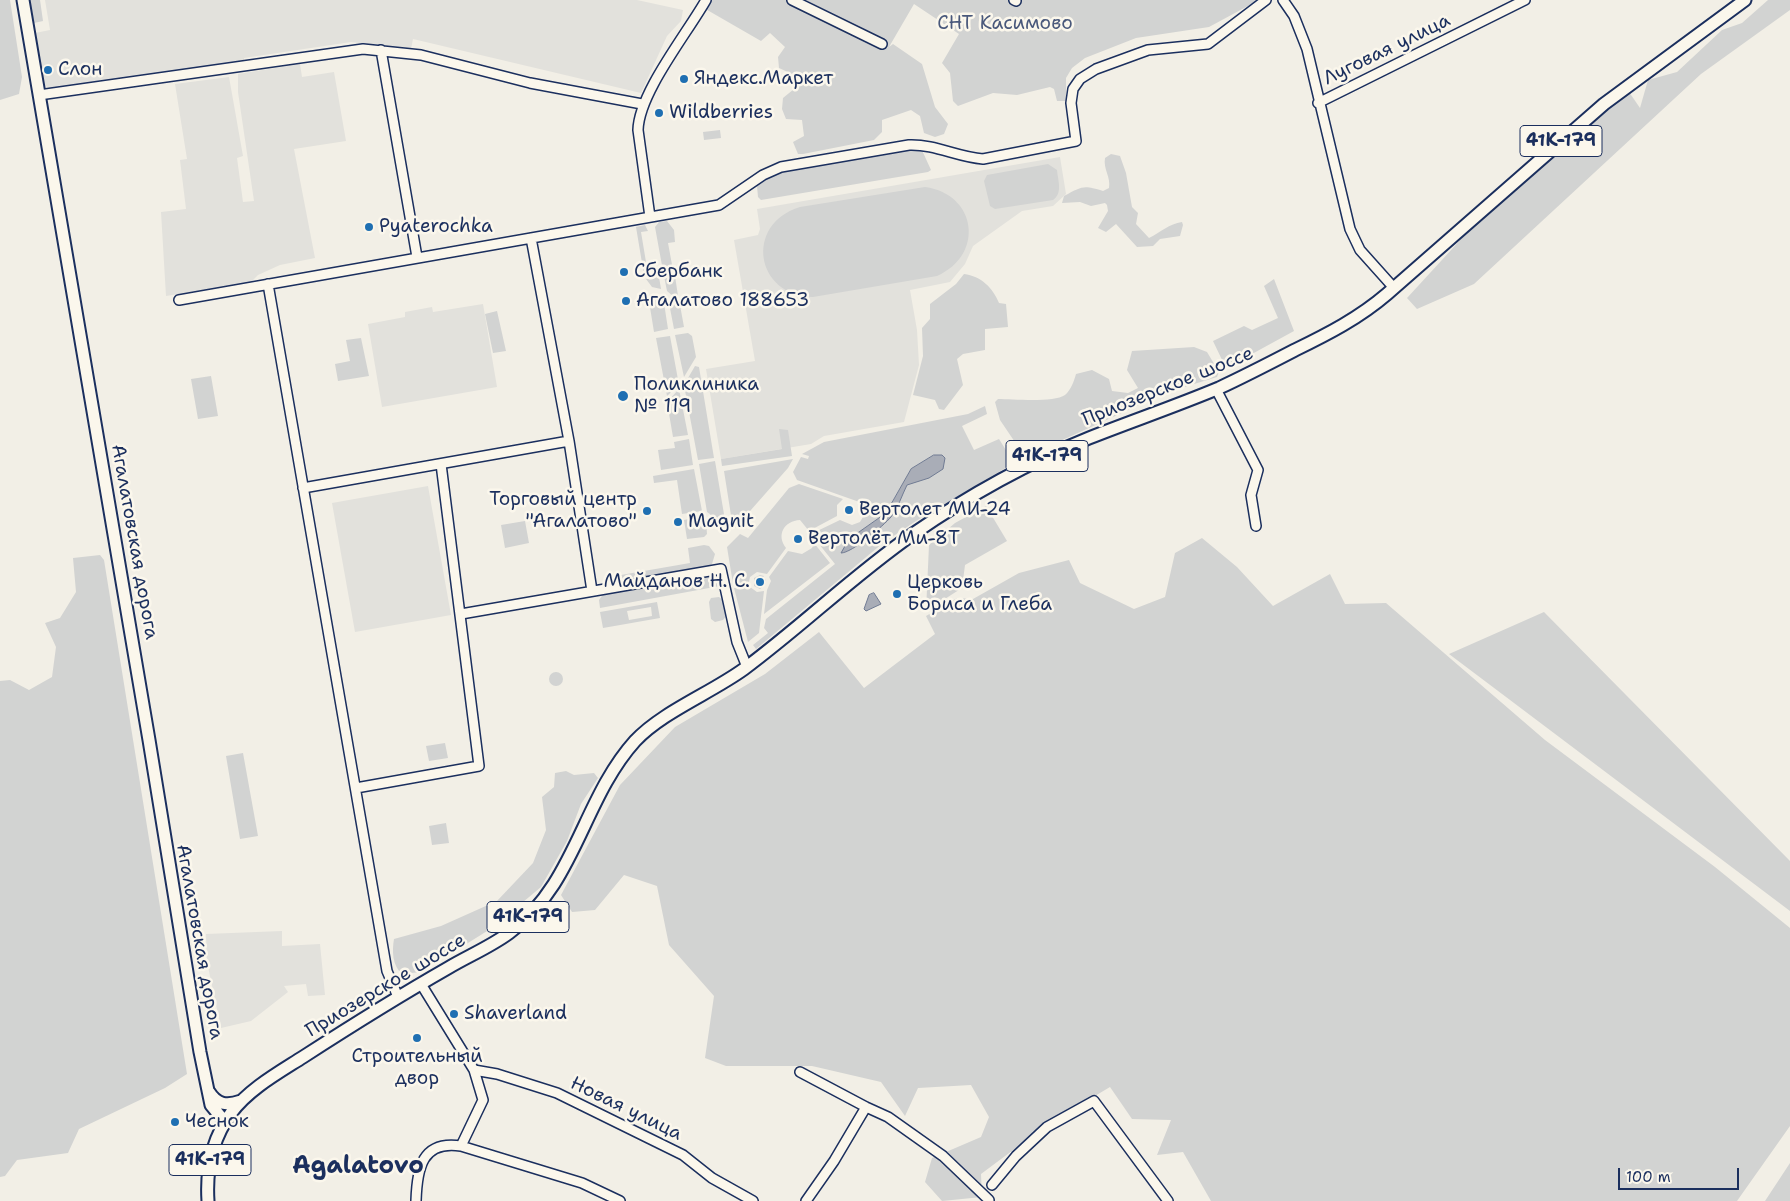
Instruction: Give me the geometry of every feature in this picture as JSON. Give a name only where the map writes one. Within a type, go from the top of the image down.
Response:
[{"type":"main road","name":"Агалатовская дорога","points":[[23,0],[208,1090],[211,1105],[224,1122]]},
{"type":"main road","name":"Приозерское шоссе","points":[[241,1101],[264,1082],[398,997],[495,942],[524,920],[549,894],[569,860],[606,783],[635,741],[667,716],[721,685],[747,667],[862,572],[912,535],[974,495],[1056,452],[1216,389],[1341,327],[1387,295],[1604,104],[1745,0]]},
{"type":"main road","points":[[208,1090],[219,1103],[226,1104],[241,1101]]},
{"type":"main road","name":"41К-179","points":[[208,1201],[212,1150],[224,1122],[241,1101]]},
{"type":"street","points":[[650,217],[638,130],[638,116],[642,104],[706,0]]},
{"type":"street","points":[[792,0],[882,44]]},
{"type":"street","points":[[179,300],[719,205],[763,174],[781,167],[908,145],[923,144],[969,158],[983,159],[1076,141],[1071,103],[1073,89],[1080,79],[1103,66],[1148,50],[1208,44],[1266,0]]},
{"type":"street","name":"Луговая улица","points":[[1283,0],[1294,16],[1307,49],[1318,103],[1350,229],[1360,250],[1387,295]]},
{"type":"street","name":"Луговая улица","points":[[1318,103],[1525,0]]},
{"type":"street","points":[[39,95],[348,50],[381,50],[421,55],[530,83],[642,104]]},
{"type":"street","points":[[381,50],[417,257]]},
{"type":"street","points":[[531,238],[569,442],[592,591]]},
{"type":"street","points":[[268,284],[387,971],[398,997]]},
{"type":"street","points":[[1216,389],[1258,470],[1251,495],[1256,526]]},
{"type":"street","points":[[303,488],[569,442]]},
{"type":"street","points":[[356,788],[479,766],[441,464]]},
{"type":"street","points":[[461,614],[721,569],[737,642],[747,667]]},
{"type":"street","points":[[421,984],[474,1070],[483,1100],[461,1146]]},
{"type":"street","name":"Новая улица","points":[[474,1070],[497,1074],[557,1093],[683,1154],[712,1178],[753,1201]]},
{"type":"street","points":[[800,1072],[866,1107],[888,1116],[943,1156],[989,1200]]},
{"type":"street","points":[[992,1185],[1016,1156],[1047,1127],[1094,1101],[1168,1201]]},
{"type":"street","points":[[806,1201],[834,1161],[866,1107]]},
{"type":"street","points":[[416,1201],[419,1169],[428,1153],[435,1147],[447,1144],[461,1146],[582,1183],[620,1201]]},
{"type":"shaded area","points":[[45,0],[637,0],[683,10],[681,21],[667,36],[641,93],[413,39],[411,49],[351,42],[244,58],[244,61],[51,89],[44,85],[35,33],[50,30]]},
{"type":"shaded area","points":[[300,64],[302,77],[334,72],[346,141],[294,149],[315,258],[280,265],[258,275],[251,282],[166,296],[161,212],[186,209],[180,160],[187,159],[175,84],[229,77],[243,156],[237,158],[243,202],[254,201],[238,92],[238,74]]},
{"type":"shaded area","points":[[1060,157],[1066,194],[1053,206],[1022,211],[973,246],[965,264],[950,282],[910,290],[917,330],[919,365],[904,422],[824,436],[811,444],[721,459],[706,369],[755,361],[734,240],[758,235],[760,229],[757,209]]},
{"type":"shaded area","points":[[483,304],[497,387],[382,407],[368,324],[405,317],[405,312],[432,307],[433,312]]},
{"type":"shaded area","points":[[934,455],[942,455],[945,458],[943,469],[929,478],[907,485],[891,517],[860,544],[841,553],[849,539],[886,513],[911,469]]},
{"type":"shaded area","points":[[428,486],[451,615],[355,632],[332,503]]},
{"type":"shaded area","points":[[874,593],[881,604],[866,611],[864,609],[869,595]]},
{"type":"shaded area","points":[[282,931],[282,946],[320,944],[325,995],[308,996],[306,984],[284,986],[288,992],[251,1021],[221,1028],[207,962],[206,934]]},
{"type":"green space","points":[[0,0],[10,0],[22,77],[19,94],[0,100]]},
{"type":"green space","points":[[30,0],[40,0],[43,21],[34,23]]},
{"type":"green space","name":"СНТ Касимово","points":[[707,0],[1259,0],[1209,27],[1136,38],[1085,58],[1072,68],[1066,78],[1066,101],[1057,101],[1054,89],[1050,87],[1017,95],[993,93],[958,106],[953,101],[950,73],[942,63],[959,34],[914,4],[889,47],[893,44],[922,64],[935,107],[948,124],[944,134],[935,137],[924,133],[920,116],[911,110],[882,120],[882,132],[874,140],[798,154],[793,142],[804,136],[802,120],[786,119],[782,109],[783,98],[794,89],[792,74],[779,68],[778,57],[785,47],[770,33],[761,41],[702,7]]},
{"type":"green space","points":[[1768,0],[1790,0],[1790,10],[1701,74],[1474,284],[1417,309],[1407,298],[1475,224],[1629,92],[1640,108],[1648,80],[1677,72],[1722,30],[1742,23]]},
{"type":"green space","points":[[720,130],[721,138],[704,140],[703,132]]},
{"type":"green space","points":[[909,148],[921,148],[931,170],[761,200],[758,197],[757,186],[776,172]]},
{"type":"green space","points":[[1111,154],[1120,156],[1126,173],[1132,207],[1138,213],[1136,224],[1149,238],[1169,226],[1182,222],[1180,236],[1160,239],[1153,246],[1137,247],[1116,224],[1106,232],[1098,228],[1108,211],[1105,203],[1091,206],[1080,202],[1062,203],[1064,196],[1079,188],[1087,187],[1103,191],[1109,188],[1105,158]]},
{"type":"green space","points":[[1048,164],[1057,170],[1059,182],[1058,194],[1053,200],[995,209],[990,206],[984,181],[987,175]]},
{"type":"green space","points":[[925,187],[942,192],[956,201],[964,213],[969,226],[968,240],[963,254],[952,266],[937,276],[813,297],[793,294],[779,285],[769,273],[764,258],[764,243],[770,228],[782,216],[800,207]]},
{"type":"green space","points":[[667,221],[674,230],[675,242],[668,243],[673,270],[663,271],[655,227],[659,222]]},
{"type":"green space","points":[[645,225],[648,231],[641,232],[648,274],[644,275],[636,227]]},
{"type":"green space","points":[[964,274],[981,280],[990,288],[999,303],[1006,304],[1008,327],[985,329],[985,350],[963,354],[957,359],[963,385],[944,410],[939,409],[935,400],[913,395],[923,356],[922,328],[930,319],[930,304],[956,284]]},
{"type":"green space","points":[[664,276],[675,276],[678,296],[674,297],[667,291]]},
{"type":"green space","points":[[659,277],[661,289],[652,287],[646,279]]},
{"type":"green space","points":[[1274,279],[1294,331],[1230,366],[1224,364],[1213,341],[1244,326],[1252,330],[1278,318],[1264,286]]},
{"type":"green space","points":[[655,294],[664,303],[668,329],[654,332],[648,295]]},
{"type":"green space","points":[[669,303],[680,305],[684,327],[674,329]]},
{"type":"green space","points":[[497,311],[506,351],[493,353],[485,314]]},
{"type":"green space","points":[[688,333],[692,336],[696,357],[684,377],[675,335]]},
{"type":"green space","points":[[670,336],[679,385],[667,396],[656,338]]},
{"type":"green space","points":[[361,338],[369,376],[338,381],[335,364],[350,361],[346,340]]},
{"type":"green space","points":[[1194,347],[1207,352],[1219,372],[1217,377],[1168,392],[1025,457],[1000,420],[995,402],[998,399],[1043,400],[1060,397],[1069,391],[1076,374],[1092,370],[1109,379],[1112,391],[1128,393],[1138,388],[1127,370],[1132,351]]},
{"type":"green space","points":[[695,366],[699,367],[714,458],[698,460],[684,385]]},
{"type":"green space","points":[[211,376],[218,416],[198,419],[191,379]]},
{"type":"green space","points":[[679,389],[688,435],[673,437],[667,402]]},
{"type":"green space","points":[[985,406],[987,414],[962,426],[974,450],[999,439],[1014,463],[916,521],[883,543],[756,649],[753,645],[768,633],[764,628],[766,619],[835,564],[811,534],[840,520],[852,525],[860,522],[866,512],[865,504],[797,480],[793,472],[801,457],[808,459],[809,456],[802,454],[824,442],[968,414]],"holes":[[[911,469],[911,483],[907,485],[891,516],[847,552],[849,539],[886,513]]]},
{"type":"green space","points":[[779,429],[788,430],[792,456],[722,466],[721,459],[782,449]]},
{"type":"green space","points":[[689,439],[693,465],[661,470],[658,450],[675,448],[674,442]]},
{"type":"green space","points":[[793,459],[788,468],[733,528],[724,471]]},
{"type":"green space","points":[[715,461],[726,526],[722,531],[707,512],[699,464]]},
{"type":"green space","points":[[694,469],[702,511],[682,514],[677,480],[654,483],[653,476]]},
{"type":"green space","points":[[799,484],[843,499],[837,505],[837,516],[809,531],[800,520],[790,523],[783,530],[782,534],[783,543],[786,548],[767,574],[757,572],[750,577],[749,582],[733,584],[727,547],[740,534],[748,538],[789,488]]},
{"type":"green space","points":[[986,506],[1007,541],[965,565],[962,588],[926,611],[929,545],[955,523]]},
{"type":"green space","points":[[699,517],[706,521],[707,534],[704,537],[687,539],[684,520]]},
{"type":"green space","points":[[525,521],[529,543],[505,548],[501,525]]},
{"type":"green space","points":[[1202,538],[1237,567],[1273,606],[1330,574],[1345,604],[1386,603],[1545,740],[1715,867],[1790,928],[1790,1126],[1737,1201],[1211,1201],[1183,1152],[1157,1155],[1171,1120],[1132,1119],[1110,1087],[1048,1124],[981,1174],[982,1197],[942,1201],[925,1182],[932,1158],[981,1137],[989,1117],[971,1085],[918,1088],[905,1116],[881,1082],[812,1066],[726,1066],[705,1058],[714,996],[669,945],[657,886],[624,875],[595,910],[572,912],[561,895],[620,785],[675,727],[765,674],[819,632],[864,688],[935,634],[926,616],[957,598],[973,599],[1019,573],[1069,560],[1080,583],[1134,609],[1165,597],[1175,553]]},
{"type":"green space","points":[[814,543],[830,563],[764,614],[767,590],[771,581],[769,577],[788,551],[802,554],[812,548]]},
{"type":"green space","points":[[709,546],[715,554],[712,564],[707,567],[616,583],[615,576],[690,563],[688,548]]},
{"type":"green space","points":[[100,555],[104,560],[187,1074],[165,1088],[79,1129],[68,1153],[17,1160],[5,1176],[0,1177],[0,681],[10,680],[29,690],[52,677],[56,647],[45,623],[60,618],[76,592],[73,558]]},
{"type":"green space","points":[[713,574],[719,579],[720,586],[600,608],[599,600],[604,593]]},
{"type":"green space","points":[[760,575],[764,576],[759,582],[761,584],[766,579],[766,583],[760,589],[754,586],[754,578]]},
{"type":"green space","points":[[750,587],[757,592],[764,591],[759,633],[748,642],[734,588]]},
{"type":"green space","points":[[719,597],[724,601],[727,615],[723,620],[715,622],[711,619],[709,602],[711,598]]},
{"type":"green space","points":[[657,602],[660,618],[603,628],[600,612]],"holes":[[[651,607],[652,616],[629,620],[627,611]]]},
{"type":"green space","points":[[1544,612],[1790,861],[1790,911],[1449,654]]},
{"type":"green space","points":[[556,672],[561,674],[563,679],[561,684],[556,686],[551,684],[549,679],[551,674]]},
{"type":"green space","points":[[445,743],[448,758],[429,761],[426,746]]},
{"type":"green space","points":[[243,753],[258,836],[240,839],[226,756]]},
{"type":"green space","points":[[566,771],[574,775],[594,773],[598,778],[581,804],[567,841],[541,887],[492,928],[447,956],[429,957],[421,972],[402,974],[396,966],[394,958],[394,939],[441,926],[497,901],[533,863],[546,830],[542,797],[554,787],[555,773]]},
{"type":"green space","points":[[446,823],[449,843],[432,845],[429,826]]},
{"type":"green space","points":[[1790,1163],[1790,1201],[1765,1201]]},
{"type":"place","name":"Слон","points":[[48,70]]},
{"type":"place","name":"Яндекс.Маркет","points":[[684,79]]},
{"type":"place","name":"Wildberries","points":[[659,113]]},
{"type":"place","name":"Pyaterochka","points":[[369,227]]},
{"type":"place","name":"Сбербанк","points":[[624,272]]},
{"type":"place","name":"Агалатово 188653","points":[[626,301]]},
{"type":"place","name":"Поликлиника № 119","points":[[623,396]]},
{"type":"place","name":"Вертолет МИ-24","points":[[849,510]]},
{"type":"place","name":"Торговый центр \"Агалатово\"","points":[[647,511]]},
{"type":"place","name":"Magnit","points":[[678,522]]},
{"type":"place","name":"Вертолёт Ми-8Т","points":[[798,539]]},
{"type":"place","name":"Майданов Н. С.","points":[[760,582]]},
{"type":"place","name":"Церковь Бориса и Глеба","points":[[897,594]]},
{"type":"place","name":"Shaverland","points":[[454,1014]]},
{"type":"place","name":"Строительный двор","points":[[417,1038]]},
{"type":"place","name":"Чеснок","points":[[175,1122]]},
{"type":"district","name":"Agalatovo","points":[[358,1167]]}]
